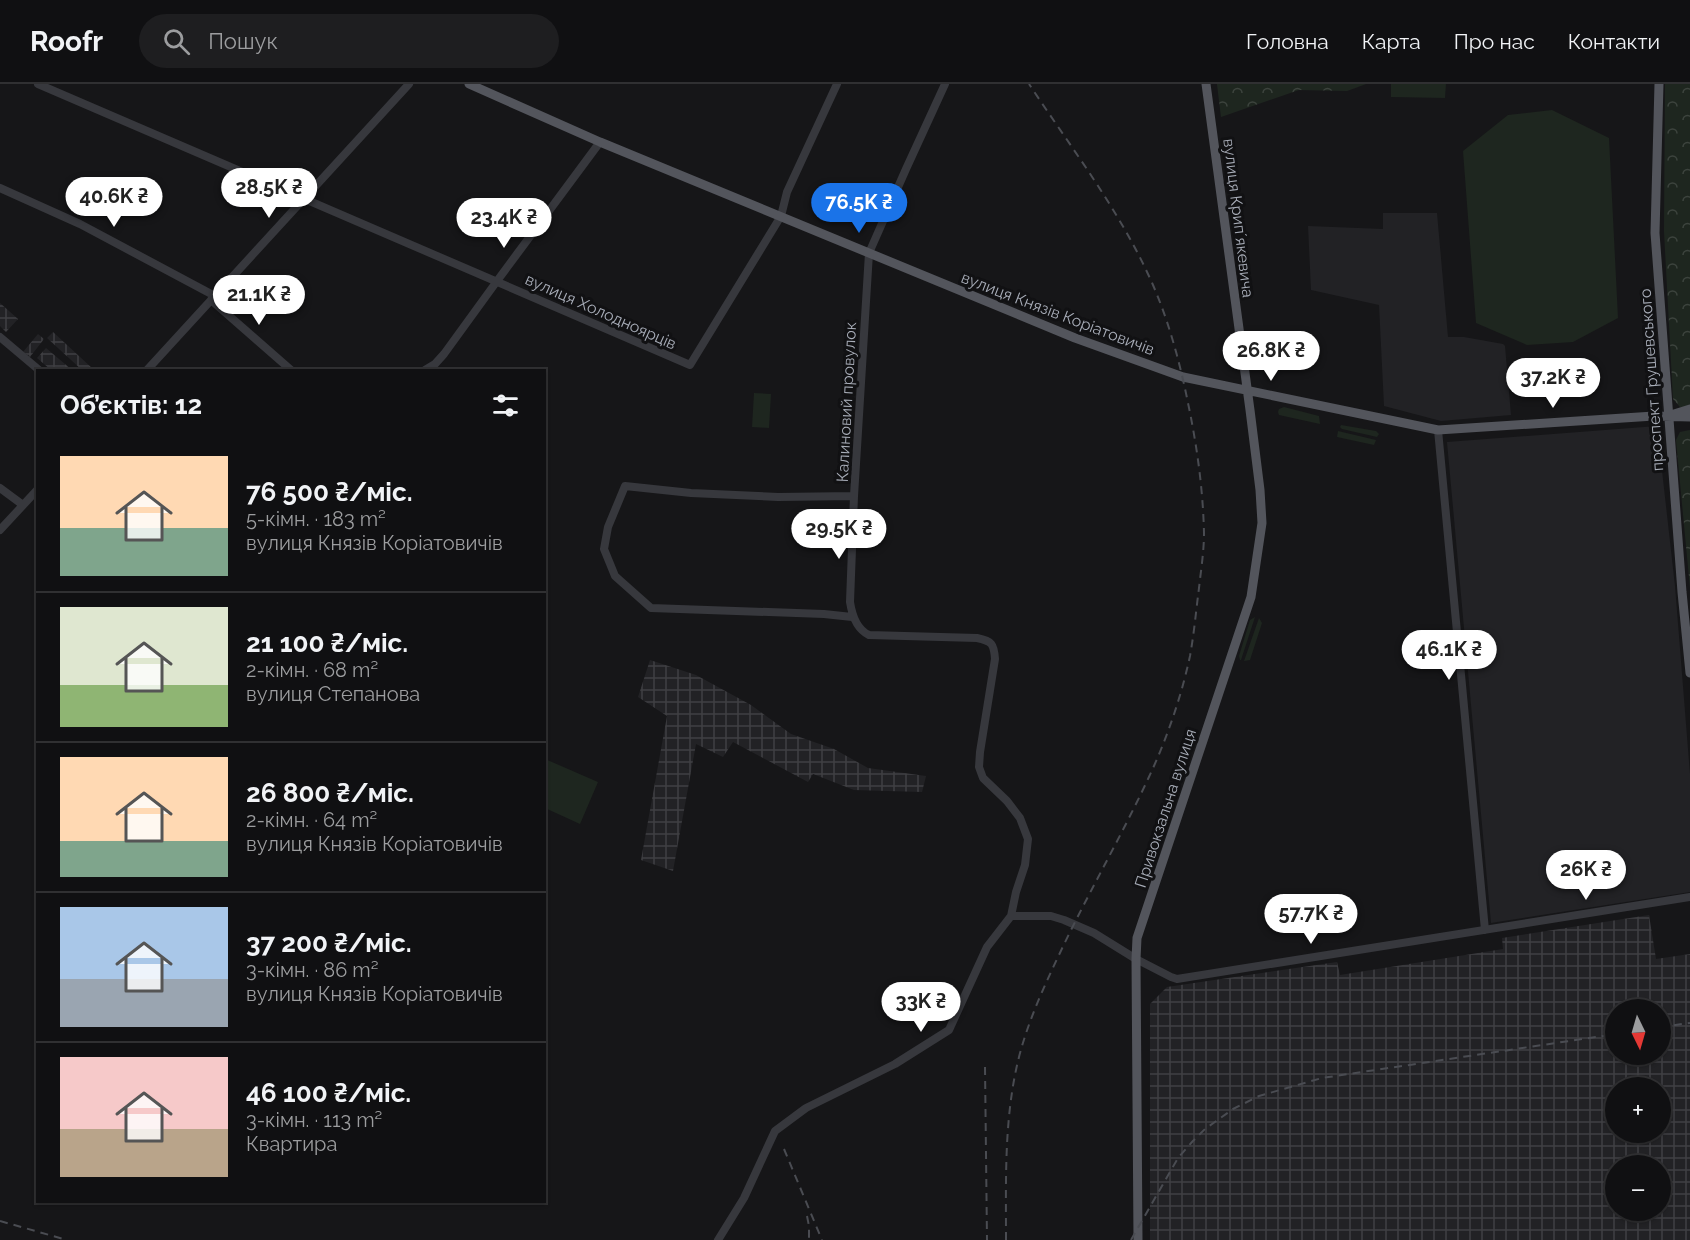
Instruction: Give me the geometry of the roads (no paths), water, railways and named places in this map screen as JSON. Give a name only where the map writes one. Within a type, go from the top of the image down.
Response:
[{"type":"main road","name":"вулиця Князів Коріатовичів","points":[[469,84],[600,142],[1075,338],[1183,377],[1438,430],[1669,416],[1690,417]]},
{"type":"main road","name":"вулиця Крипʼякевича","points":[[1206,84],[1247,391]]},
{"type":"main road","name":"проспект Грушевського","points":[[1659,84],[1655,233],[1690,673]]},
{"type":"main road","name":"Привокзальна вулиця","points":[[1138,1240],[1137,938],[1251,597],[1262,523],[1247,391]]},
{"type":"main road","name":"вулиця Князів Коріатовичів","points":[[1669,416],[1690,409]]},
{"type":"street","name":"вулиця Холодноярців","points":[[38,84],[690,365],[781,216]]},
{"type":"street","points":[[148,369],[409,84]]},
{"type":"street","points":[[781,216],[787,192],[837,84]]},
{"type":"street","name":"Калиновий провулок","points":[[852,616],[850,602],[854,496],[869,253],[945,84]]},
{"type":"street","points":[[427,369],[444,354],[600,142]]},
{"type":"street","points":[[0,188],[80,224],[213,298],[290,369]]},
{"type":"street","points":[[0,337],[38,369]]},
{"type":"street","points":[[1438,430],[1485,930]]},
{"type":"street","points":[[718,1240],[744,1198],[775,1131],[806,1108],[895,1064],[949,1030],[987,947],[1011,916],[1025,865],[1028,839],[1020,818],[1007,801],[983,778],[979,767],[995,659],[994,647],[988,640],[869,635],[863,632],[852,616],[651,608],[615,576],[604,549],[608,527],[625,486],[691,493],[768,497],[854,496]]},
{"type":"street","points":[[0,488],[23,505]]},
{"type":"street","points":[[0,530],[36,491]]},
{"type":"street","points":[[1011,916],[1052,916],[1064,920],[1094,933],[1136,959],[1177,979],[1690,897]]},
{"type":"railway","points":[[1006,1240],[1008,1128],[1018,1061],[1035,1008],[1052,970],[1155,765],[1167,734],[1190,656],[1204,540],[1197,451],[1178,358],[1159,299],[1140,258],[1111,206],[1029,84]]},
{"type":"railway","points":[[1671,1026],[1690,1023]]},
{"type":"railway","points":[[1131,1240],[1178,1158],[1192,1142],[1205,1129],[1233,1109],[1259,1096],[1322,1078],[1605,1036]]},
{"type":"railway","points":[[985,1067],[987,1240]]},
{"type":"railway","points":[[784,1149],[822,1240]]},
{"type":"railway","points":[[807,1216],[809,1240]]},
{"type":"railway","points":[[0,1221],[67,1240]]}]
